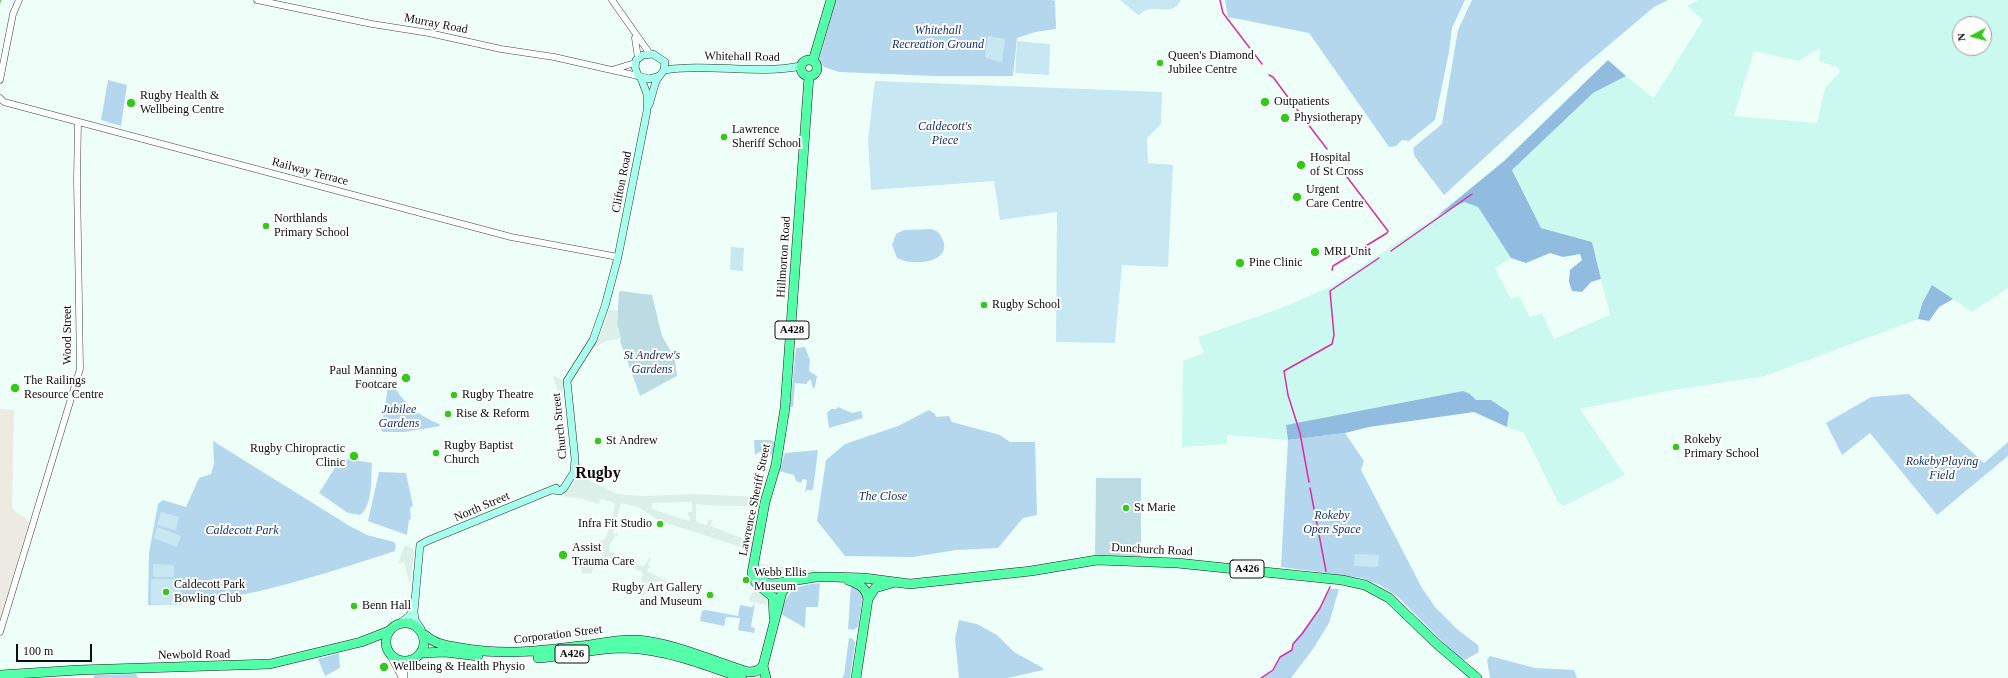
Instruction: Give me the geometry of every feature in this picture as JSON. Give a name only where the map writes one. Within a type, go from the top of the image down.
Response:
[{"type":"highway","points":[[813,61],[831,0]]},
{"type":"highway","points":[[806,60],[813,61],[816,64],[817,69],[813,75],[809,76],[803,73],[801,66],[806,60]]},
{"type":"highway","name":"Hillmorton Road","points":[[780,438],[785,408],[792,336],[795,258],[809,76]]},
{"type":"highway","name":"Lawrence Sheriff Street","points":[[774,617],[774,600],[769,593],[754,580],[752,573],[765,502],[776,465],[780,438]]},
{"type":"highway","name":"Dunchurch Road","points":[[792,581],[816,577],[870,578],[895,583],[910,584],[1012,574],[1097,560],[1177,563],[1342,580],[1365,585],[1389,598],[1438,645],[1477,678]]},
{"type":"highway","name":"Lawrence Sheriff Street","points":[[754,565],[758,578],[767,584],[792,581]]},
{"type":"highway","points":[[842,578],[859,584],[867,593],[868,599],[856,678]]},
{"type":"highway","points":[[774,617],[782,592],[792,581]]},
{"type":"highway","name":"A426","points":[[868,599],[875,588],[895,583]]},
{"type":"highway","name":"A428","points":[[766,678],[763,666],[774,617]]},
{"type":"highway","points":[[399,624],[389,631],[385,642],[389,654],[408,661],[421,652],[426,640],[423,632]]},
{"type":"highway","name":"A426","points":[[399,624],[416,624],[423,632]]},
{"type":"highway","name":"Newbold Road","points":[[0,675],[79,670],[270,664],[361,642],[389,631]]},
{"type":"highway","name":"Corporation Street","points":[[423,632],[434,642],[442,645],[484,654],[518,653],[616,640],[636,640],[666,645],[749,672],[760,670],[763,666]]},
{"type":"highway","name":"Newbold Road","points":[[361,642],[378,644],[389,654]]},
{"type":"highway","name":"Corporation Street","points":[[421,652],[484,654],[522,659],[623,648],[667,654],[742,678]]},
{"type":"main road","points":[[637,60],[650,54]]},
{"type":"main road","name":"Clifton Road","points":[[647,111],[665,62],[660,56],[650,54]]},
{"type":"main road","name":"Clifton Road","points":[[618,257],[647,111],[648,94],[635,67],[637,60]]},
{"type":"main road","name":"Whitehall Road","points":[[665,62],[683,67],[782,70],[801,66]]},
{"type":"main road","name":"Whitehall Road","points":[[662,73],[683,67]]},
{"type":"main road","points":[[640,77],[649,78],[662,73]]},
{"type":"main road","name":"Church Street","points":[[553,490],[567,483],[573,474],[575,464],[567,381],[593,340],[605,306],[618,257]]},
{"type":"main road","name":"North Street","points":[[414,607],[420,545],[553,490]]},
{"type":"main road","points":[[399,624],[409,616],[414,607]]},
{"type":"main road","points":[[414,607],[415,620],[423,632]]},
{"type":"street","points":[[0,80],[13,14],[19,0]]},
{"type":"street","name":"Murray Road","points":[[256,0],[372,24],[429,33],[495,48],[612,69],[640,77]]},
{"type":"street","name":"Clifton Road","points":[[612,0],[650,54]]},
{"type":"street","name":"Clifton Road","points":[[634,32],[637,60]]},
{"type":"street","name":"Murray Road","points":[[612,69],[622,68],[637,60]]},
{"type":"street","name":"Railway Terrace","points":[[0,98],[4,102],[510,236],[618,257]]},
{"type":"street","name":"Wood Street","points":[[0,632],[80,369],[77,173],[78,122]]},
{"type":"street","points":[[389,654],[403,678]]},
{"type":"street","points":[[403,678],[404,668],[408,661]]},
{"type":"shaded area","points":[[1698,0],[2008,0],[2008,288],[1972,312],[1953,299],[1939,307],[1929,321],[1918,319],[1765,376],[1667,391],[1580,409],[1625,475],[1564,506],[1558,502],[1524,433],[1507,427],[1509,412],[1491,400],[1476,400],[1470,394],[1463,391],[1287,425],[1288,440],[1227,435],[1227,444],[1182,447],[1183,361],[1204,353],[1198,337],[1279,309],[1332,286],[1437,216],[1464,202],[1478,207],[1511,258],[1495,268],[1511,299],[1519,296],[1530,317],[1542,313],[1554,339],[1610,315],[1592,242],[1541,228],[1512,169],[1593,93],[1626,76],[1654,98],[1703,20],[1687,6]],"holes":[[[1820,48],[1819,61],[1837,67],[1840,72],[1825,88],[1817,123],[1734,116],[1754,51],[1799,61]]]},
{"type":"shaded area","points":[[1608,60],[1626,76],[1593,93],[1512,170],[1541,228],[1592,242],[1601,279],[1591,282],[1582,292],[1572,291],[1569,282],[1570,270],[1582,260],[1580,254],[1563,257],[1550,253],[1526,263],[1511,258],[1478,207],[1464,202],[1437,216],[1504,161]]},
{"type":"shaded area","points":[[1932,285],[1953,299],[1939,307],[1929,321],[1918,319],[1922,304]]},
{"type":"shaded area","points":[[609,310],[618,311],[617,324],[621,339],[607,341],[591,349],[600,336]]},
{"type":"shaded area","points":[[553,375],[565,382],[562,392],[563,404],[561,404]]},
{"type":"shaded area","points":[[1463,391],[1470,394],[1476,400],[1491,400],[1509,412],[1507,427],[1474,412],[1369,427],[1345,433],[1288,440],[1286,425]]},
{"type":"shaded area","points":[[0,409],[14,410],[12,507],[15,512],[26,518],[29,523],[0,620]]},
{"type":"shaded area","points":[[578,463],[581,463],[583,473],[589,480],[617,494],[643,496],[694,494],[761,496],[760,506],[718,506],[696,504],[697,522],[707,525],[708,519],[712,520],[711,526],[753,541],[752,552],[750,550],[660,521],[638,507],[621,503],[613,532],[614,534],[618,533],[618,536],[615,536],[610,544],[609,551],[643,567],[650,557],[651,558],[648,565],[650,566],[647,571],[671,583],[670,585],[659,582],[645,583],[645,594],[642,595],[642,572],[611,557],[607,558],[592,570],[592,573],[582,574],[581,567],[595,563],[603,556],[596,548],[599,540],[603,541],[606,537],[612,522],[615,503],[601,499],[599,504],[579,498],[564,497],[564,492],[572,486],[579,473]],"holes":[[[692,502],[692,512],[688,512],[688,516],[691,517],[689,521],[652,509],[652,503]]]},
{"type":"shaded area","points":[[405,545],[413,549],[414,553],[410,585],[404,562],[398,564]]},
{"type":"shaded area","points":[[760,564],[823,571],[775,581],[766,578],[759,571]]},
{"type":"shaded area","points":[[757,588],[769,599],[766,605],[748,601],[754,589]]},
{"type":"green space","name":"Whitehall Recreation Ground","points":[[836,0],[1052,0],[1055,1],[1056,29],[1035,32],[1017,38],[1013,76],[934,76],[839,72],[824,67],[819,61]]},
{"type":"green space","points":[[1120,0],[1181,0],[1174,8],[1166,10],[1151,9],[1138,15]]},
{"type":"green space","points":[[1225,0],[1465,0],[1452,28],[1449,52],[1435,120],[1409,141],[1402,140],[1396,146],[1389,147],[1309,33],[1228,17]]},
{"type":"green space","points":[[1472,0],[1668,0],[1654,7],[1583,67],[1444,195],[1415,157],[1413,148],[1442,124],[1458,30]]},
{"type":"green space","points":[[988,36],[1005,39],[1002,62],[986,58],[985,55]]},
{"type":"green space","points":[[1017,41],[1050,44],[1049,75],[1015,73]]},
{"type":"green space","points":[[108,80],[127,85],[121,126],[101,120]]},
{"type":"green space","name":"Caldecott's Piece","points":[[875,81],[1162,92],[1161,124],[1147,138],[1148,163],[1173,165],[1168,267],[1122,265],[1115,343],[1056,342],[1057,212],[1000,220],[994,181],[871,190],[868,140]]},
{"type":"green space","points":[[932,229],[938,232],[944,242],[944,250],[940,256],[933,260],[924,262],[905,261],[897,258],[892,245],[896,234],[904,230]]},
{"type":"green space","points":[[731,247],[744,248],[743,271],[730,270]]},
{"type":"green space","name":"St Andrew's Gardens","points":[[619,292],[652,295],[662,336],[675,359],[677,376],[640,396],[620,341],[621,339],[617,324]]},
{"type":"green space","points":[[805,347],[810,360],[809,371],[817,376],[815,387],[813,389],[811,380],[808,381],[807,384],[795,383],[793,407],[790,407],[796,348]]},
{"type":"green space","name":"Jubilee Gardens","points":[[389,382],[392,383],[406,403],[418,413],[439,424],[440,426],[405,432],[383,432],[381,430]]},
{"type":"green space","name":"RokebyPlaying Field","points":[[1909,394],[1984,463],[2008,442],[2008,456],[1937,515],[1870,433],[1842,455],[1826,423],[1871,397]]},
{"type":"green space","points":[[838,407],[852,413],[861,411],[863,418],[829,428],[827,413],[831,409],[836,409]]},
{"type":"green space","name":"The Close","points":[[929,410],[935,414],[936,417],[949,416],[952,422],[1000,435],[1010,442],[1035,442],[1037,515],[1023,518],[998,548],[956,550],[913,557],[845,556],[817,521],[826,460],[845,444],[898,426]]},
{"type":"green space","name":"Rokeby Open Space","points":[[1345,433],[1364,461],[1361,470],[1422,588],[1435,607],[1458,630],[1478,645],[1479,652],[1465,660],[1458,657],[1398,597],[1380,585],[1362,578],[1281,567],[1288,440]]},
{"type":"green space","points":[[754,440],[771,440],[775,443],[774,455],[759,452],[755,455]]},
{"type":"green space","name":"Caldecott Park","points":[[213,441],[348,525],[367,535],[394,542],[396,546],[395,551],[304,580],[242,595],[180,604],[148,605],[149,553],[158,504],[163,500],[186,507],[199,478],[211,474],[214,464]]},
{"type":"green space","points":[[818,450],[813,490],[807,490],[805,493],[807,480],[803,479],[801,483],[796,481],[794,475],[779,471],[785,453]]},
{"type":"green space","points":[[341,458],[372,463],[369,498],[364,511],[360,515],[348,513],[319,493]]},
{"type":"green space","points":[[379,472],[406,473],[413,506],[410,508],[411,519],[409,520],[407,535],[368,521]]},
{"type":"green space","points":[[1096,478],[1141,478],[1141,557],[1095,556]]},
{"type":"green space","points":[[161,512],[179,517],[176,530],[157,525]]},
{"type":"green space","points":[[157,527],[181,536],[177,547],[154,538]]},
{"type":"green space","points":[[1355,554],[1379,555],[1378,567],[1354,566]]},
{"type":"green space","points":[[153,564],[174,565],[174,577],[153,577]]},
{"type":"green space","name":"Caldecott Park Bowling Club","points":[[151,579],[181,579],[181,605],[151,604]]},
{"type":"green space","points":[[820,583],[818,607],[806,607],[805,628],[781,614],[786,599],[793,590]]},
{"type":"green space","points":[[851,584],[860,588],[863,596],[858,627],[853,630],[848,629]]},
{"type":"green space","points":[[1330,589],[1339,589],[1329,623],[1313,649],[1291,678],[1260,678],[1273,671],[1280,657],[1292,650],[1292,644],[1316,614]]},
{"type":"green space","points":[[755,603],[751,627],[755,628],[754,633],[738,630],[740,618],[726,617],[724,626],[700,621],[702,611],[706,610],[738,616],[740,605],[752,607]]},
{"type":"green space","points":[[959,620],[977,624],[997,635],[1014,652],[1043,668],[1043,670],[1008,678],[959,678],[955,639]]},
{"type":"green space","points":[[849,638],[853,639],[855,643],[850,678],[842,678],[844,675]]},
{"type":"green space","points":[[339,653],[340,668],[325,676],[318,659]]},
{"type":"green space","points":[[1490,656],[1535,668],[1574,670],[1577,678],[1490,678],[1487,660]]},
{"type":"green space","points":[[136,674],[138,678],[94,678],[94,675]]},
{"type":"waterway","points":[[1220,0],[1223,13],[1262,64]]},
{"type":"waterway","points":[[1269,75],[1273,77],[1290,100]]},
{"type":"waterway","points":[[1295,107],[1327,149]]},
{"type":"waterway","points":[[1332,270],[1333,266],[1388,231],[1341,169]]},
{"type":"waterway","points":[[1391,251],[1472,194]]},
{"type":"waterway","points":[[1309,482],[1300,433],[1288,395],[1284,371],[1332,344],[1334,335],[1330,291],[1379,258]]},
{"type":"waterway","points":[[1310,488],[1326,571]]},
{"type":"waterway","points":[[1261,678],[1273,670],[1280,657],[1292,650],[1293,644],[1302,634],[1320,608],[1330,587]]},
{"type":"place","name":"Queen's Diamond Jubilee Centre","points":[[1160,63]]},
{"type":"place","name":"Outpatients","points":[[1265,102]]},
{"type":"place","name":"Rugby Health & Wellbeing Centre","points":[[131,103]]},
{"type":"place","name":"Physiotherapy","points":[[1285,118]]},
{"type":"place","name":"Lawrence Sheriff School","points":[[724,137]]},
{"type":"place","name":"Hospital of St Cross","points":[[1301,165]]},
{"type":"place","name":"Urgent Care Centre","points":[[1297,197]]},
{"type":"place","name":"Northlands Primary School","points":[[266,226]]},
{"type":"place","name":"MRI Unit","points":[[1315,252]]},
{"type":"place","name":"Pine Clinic","points":[[1240,263]]},
{"type":"place","name":"Rugby School","points":[[984,305]]},
{"type":"place","name":"Paul Manning Footcare","points":[[406,378]]},
{"type":"place","name":"The Railings Resource Centre","points":[[15,388]]},
{"type":"place","name":"Rugby Theatre","points":[[454,395]]},
{"type":"place","name":"Rise & Reform","points":[[448,414]]},
{"type":"place","name":"St Andrew","points":[[598,441]]},
{"type":"place","name":"Rokeby Primary School","points":[[1676,447]]},
{"type":"place","name":"Rugby Baptist Church","points":[[436,453]]},
{"type":"place","name":"Rugby Chiropractic Clinic","points":[[354,456]]},
{"type":"place","name":"St Marie","points":[[1126,508]]},
{"type":"place","name":"Infra Fit Studio","points":[[660,524]]},
{"type":"place","name":"Assist Trauma Care","points":[[563,555]]},
{"type":"place","name":"Webb Ellis Museum","points":[[746,580]]},
{"type":"place","name":"Caldecott Park Bowling Club","points":[[166,592]]},
{"type":"place","name":"Rugby Art Gallery and Museum","points":[[710,595]]},
{"type":"place","name":"Benn Hall","points":[[354,606]]},
{"type":"place","name":"Wellbeing & Health Physio","points":[[384,667]]},
{"type":"district","name":"Rugby","points":[[598,474]]}]
